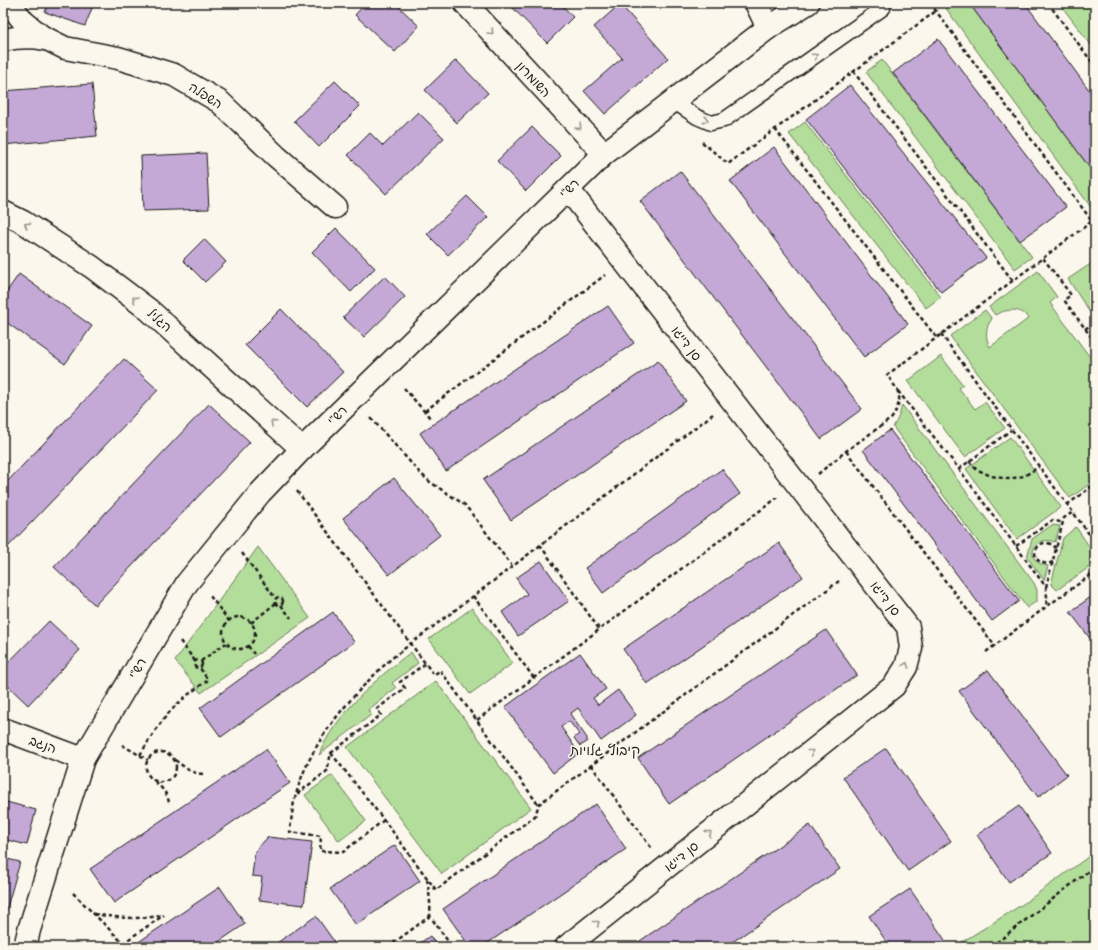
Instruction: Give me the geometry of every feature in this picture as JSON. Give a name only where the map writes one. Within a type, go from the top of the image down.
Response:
[{"type":"street","points":[[3,4],[8,3]]},
{"type":"street","name":"השפלה","points":[[8,3],[24,22],[45,39]]},
{"type":"street","name":"השומרון","points":[[464,3],[604,154]]},
{"type":"street","points":[[756,3],[768,28]]},
{"type":"street","name":"רש\"י","points":[[25,947],[83,759],[187,583],[260,493],[302,449],[604,154],[768,28],[808,3]]},
{"type":"street","name":"השפלה","points":[[3,40],[30,36],[45,39],[65,48],[118,58],[174,75],[220,102],[276,156],[335,207]]},
{"type":"street","name":"סן דייגו","points":[[566,947],[894,686],[906,667],[911,648],[908,627],[568,189]]},
{"type":"street","name":"הגליל","points":[[3,212],[23,222],[92,267],[149,310],[302,449]]},
{"type":"street","name":"הנגב","points":[[3,729],[83,759]]},
{"type":"lane","points":[[673,101],[697,117],[711,123],[724,120],[883,8],[881,3]]},
{"type":"path","points":[[930,3],[1094,220],[887,375],[1046,587]]},
{"type":"path","points":[[1048,3],[1095,66]]},
{"type":"path","points":[[699,140],[728,164],[936,10]]},
{"type":"path","points":[[853,71],[1013,281]]},
{"type":"path","points":[[775,129],[936,337]]},
{"type":"path","points":[[1043,258],[1071,295],[1064,300],[1095,342]]},
{"type":"path","points":[[425,411],[607,274]]},
{"type":"path","points":[[1085,329],[1095,322]]},
{"type":"path","points":[[941,334],[1095,542]]},
{"type":"path","points":[[404,388],[431,419]]},
{"type":"path","points":[[813,478],[846,451],[892,418],[897,410],[899,400],[898,390]]},
{"type":"path","points":[[384,820],[343,852],[320,851],[321,836],[290,832],[293,804],[307,762],[322,735],[340,711],[365,683],[392,658],[715,412]]},
{"type":"path","points":[[371,418],[420,473],[430,482],[465,505],[512,566]]},
{"type":"path","points":[[959,469],[1011,430]]},
{"type":"path","points":[[846,451],[995,646]]},
{"type":"path","points":[[969,461],[976,469],[991,476],[1008,479],[1024,476],[1039,467]]},
{"type":"path","points":[[1067,505],[1095,484]]},
{"type":"path","points":[[296,491],[434,674],[440,670],[539,804]]},
{"type":"path","points":[[477,720],[777,498]]},
{"type":"path","points":[[1046,607],[1046,587],[1064,518],[1073,512]]},
{"type":"path","points":[[1016,547],[1053,520],[1063,523]]},
{"type":"path","points":[[1053,561],[1048,564],[1040,562],[1037,560],[1035,550],[1039,545],[1045,542],[1053,544],[1056,548]]},
{"type":"path","points":[[540,545],[599,629]]},
{"type":"path","points":[[242,553],[276,598],[276,603]]},
{"type":"path","points":[[986,652],[1095,572]]},
{"type":"path","points":[[332,753],[436,890],[535,816],[539,804],[838,581]]},
{"type":"path","points":[[210,596],[229,621]]},
{"type":"path","points":[[473,596],[534,678]]},
{"type":"path","points":[[276,598],[283,598],[284,603],[281,605]]},
{"type":"path","points":[[276,603],[281,605],[291,618]]},
{"type":"path","points":[[251,623],[276,603]]},
{"type":"path","points":[[233,618],[242,618],[251,623],[254,628],[254,634],[253,639],[248,646],[236,648],[231,647],[226,643],[223,630],[229,621],[233,618]]},
{"type":"path","points":[[140,755],[155,731],[173,709],[183,699],[208,680],[200,668],[196,668],[194,666],[195,662],[180,641]]},
{"type":"path","points":[[195,662],[198,660],[201,661],[226,643]]},
{"type":"path","points":[[248,646],[254,654]]},
{"type":"path","points":[[200,668],[203,664],[201,661]]},
{"type":"path","points":[[296,795],[327,770],[332,753],[381,715],[376,709],[405,688],[400,682],[426,663]]},
{"type":"path","points":[[122,745],[148,760]]},
{"type":"path","points":[[169,805],[169,799],[163,789],[147,775],[146,764],[151,756],[159,752],[168,754],[188,770],[197,774],[204,774]]},
{"type":"path","points":[[155,782],[165,782],[174,776],[176,766],[172,757]]},
{"type":"path","points":[[591,765],[656,855]]},
{"type":"path","points":[[991,947],[1095,866]]},
{"type":"path","points":[[427,877],[430,916],[452,947]]},
{"type":"path","points":[[73,893],[94,914],[123,943],[164,915],[149,918],[115,918],[94,914]]},
{"type":"path","points":[[388,947],[430,916]]},
{"type":"green space","points":[[942,3],[969,3],[1095,175],[1095,209],[1093,210]]},
{"type":"green space","points":[[1059,3],[1095,3],[1095,50]]},
{"type":"green space","points":[[882,60],[1032,257],[1015,269],[866,72]]},
{"type":"green space","points":[[805,122],[941,297],[926,308],[789,134]]},
{"type":"green space","points":[[1095,261],[1095,314],[1092,316],[1068,279]]},
{"type":"green space","points":[[1038,271],[1057,297],[1050,303],[1095,364],[1095,480],[1070,498],[950,336],[985,310],[992,319],[988,325],[986,333],[990,347],[1029,318],[1021,312],[1013,310],[1004,311],[995,315],[989,307]]},
{"type":"green space","points":[[941,356],[963,385],[959,388],[975,409],[985,402],[1005,428],[965,457],[908,381]]},
{"type":"green space","points":[[902,405],[1034,583],[1037,590],[1037,601],[1027,608],[893,427],[899,416]]},
{"type":"green space","points":[[1010,437],[1061,507],[1017,539],[966,469]]},
{"type":"green space","points":[[1052,525],[1060,526],[1055,542],[1043,541],[1038,543],[1033,551],[1035,559],[1040,564],[1048,566],[1044,580],[1027,557],[1032,539]]},
{"type":"green space","points":[[1076,527],[1095,555],[1095,563],[1057,590],[1051,584],[1063,538]]},
{"type":"green space","points":[[258,547],[310,618],[201,693],[175,661]]},
{"type":"green space","points":[[472,608],[513,663],[470,694],[429,639]]},
{"type":"green space","points":[[411,652],[418,663],[392,683],[396,688],[368,710],[371,715],[319,755],[335,726],[358,698]]},
{"type":"green space","points":[[436,681],[531,808],[442,874],[347,747]]},
{"type":"green space","points":[[332,775],[366,821],[339,841],[305,795]]},
{"type":"green space","points":[[1095,852],[1095,947],[954,947],[1023,904]]},
{"type":"building","points":[[49,3],[94,3],[85,26],[45,12]]},
{"type":"building","points":[[366,3],[395,3],[419,26],[395,52],[355,15]]},
{"type":"building","points":[[508,3],[560,3],[573,17],[547,43]]},
{"type":"building","points":[[969,3],[1025,3],[1095,98],[1095,175]]},
{"type":"building","points":[[620,4],[668,58],[605,114],[584,91],[622,58],[594,27]]},
{"type":"building","points":[[938,39],[1066,207],[1020,241],[893,73]]},
{"type":"building","points":[[456,60],[488,93],[457,123],[425,90]]},
{"type":"building","points":[[335,81],[360,106],[319,147],[294,121]]},
{"type":"building","points":[[92,84],[97,136],[3,145],[3,91]]},
{"type":"building","points":[[850,85],[986,258],[941,292],[806,119]]},
{"type":"building","points":[[418,112],[444,138],[386,194],[348,155],[370,133],[383,146]]},
{"type":"building","points":[[532,127],[561,156],[526,191],[497,161]]},
{"type":"building","points":[[774,147],[908,324],[864,357],[730,181]]},
{"type":"building","points":[[206,153],[209,209],[143,211],[141,156]]},
{"type":"building","points":[[680,171],[862,409],[821,439],[640,201]]},
{"type":"building","points":[[467,196],[488,217],[448,255],[427,234]]},
{"type":"building","points":[[336,228],[375,268],[351,292],[312,252]]},
{"type":"building","points":[[204,239],[226,262],[205,282],[183,260]]},
{"type":"building","points":[[19,274],[92,326],[65,364],[3,320],[3,297]]},
{"type":"building","points":[[385,276],[405,297],[364,337],[343,317]]},
{"type":"building","points":[[608,306],[634,343],[446,471],[420,433]]},
{"type":"building","points":[[281,309],[343,372],[307,407],[245,345]]},
{"type":"building","points":[[124,359],[158,390],[5,550],[3,548],[3,486]]},
{"type":"building","points":[[658,361],[686,401],[511,520],[483,480]]},
{"type":"building","points":[[209,404],[250,442],[95,605],[54,567]]},
{"type":"building","points":[[890,430],[1019,601],[992,621],[863,450]]},
{"type":"building","points":[[722,469],[740,494],[603,593],[585,568]]},
{"type":"building","points":[[394,478],[440,535],[389,575],[343,518]]},
{"type":"building","points":[[779,543],[803,577],[647,684],[623,649]]},
{"type":"building","points":[[541,561],[569,601],[518,636],[502,612],[527,594],[516,578]]},
{"type":"building","points":[[1095,594],[1095,645],[1070,612]]},
{"type":"building","points":[[333,612],[354,642],[221,737],[200,708]]},
{"type":"building","points":[[49,621],[80,650],[28,705],[3,681],[3,668]]},
{"type":"building","points":[[826,630],[857,675],[669,804],[638,758]]},
{"type":"building","points":[[580,653],[606,689],[593,698],[598,705],[618,690],[636,715],[601,741],[578,708],[570,714],[587,738],[587,742],[580,746],[574,738],[579,734],[569,721],[561,727],[579,753],[553,773],[505,707]]},
{"type":"building","points":[[988,670],[1067,775],[1038,797],[959,691]]},
{"type":"building","points":[[886,748],[951,841],[908,871],[843,777]]},
{"type":"building","points":[[266,749],[290,783],[114,903],[90,869]]},
{"type":"building","points":[[3,801],[36,810],[27,845],[3,839]]},
{"type":"building","points":[[596,804],[626,849],[482,947],[470,947],[443,909]]},
{"type":"building","points":[[1019,806],[1052,853],[1009,882],[977,835]]},
{"type":"building","points":[[810,825],[840,869],[725,947],[631,947]]},
{"type":"building","points":[[268,837],[312,842],[304,905],[259,900],[262,877],[252,876],[255,851]]},
{"type":"building","points":[[395,845],[420,881],[356,925],[330,889]]},
{"type":"building","points":[[3,858],[20,862],[6,911],[3,910]]},
{"type":"building","points":[[220,887],[245,924],[211,947],[131,947]]},
{"type":"building","points":[[910,889],[945,940],[935,947],[890,947],[869,916]]},
{"type":"building","points":[[316,916],[338,947],[271,947]]},
{"type":"building","points":[[430,936],[438,947],[414,947]]},
{"type":"building","points":[[1015,940],[1021,947],[1006,947]]},
{"type":"district","name":"קיבוץ גלויות","points":[[605,750]]}]
